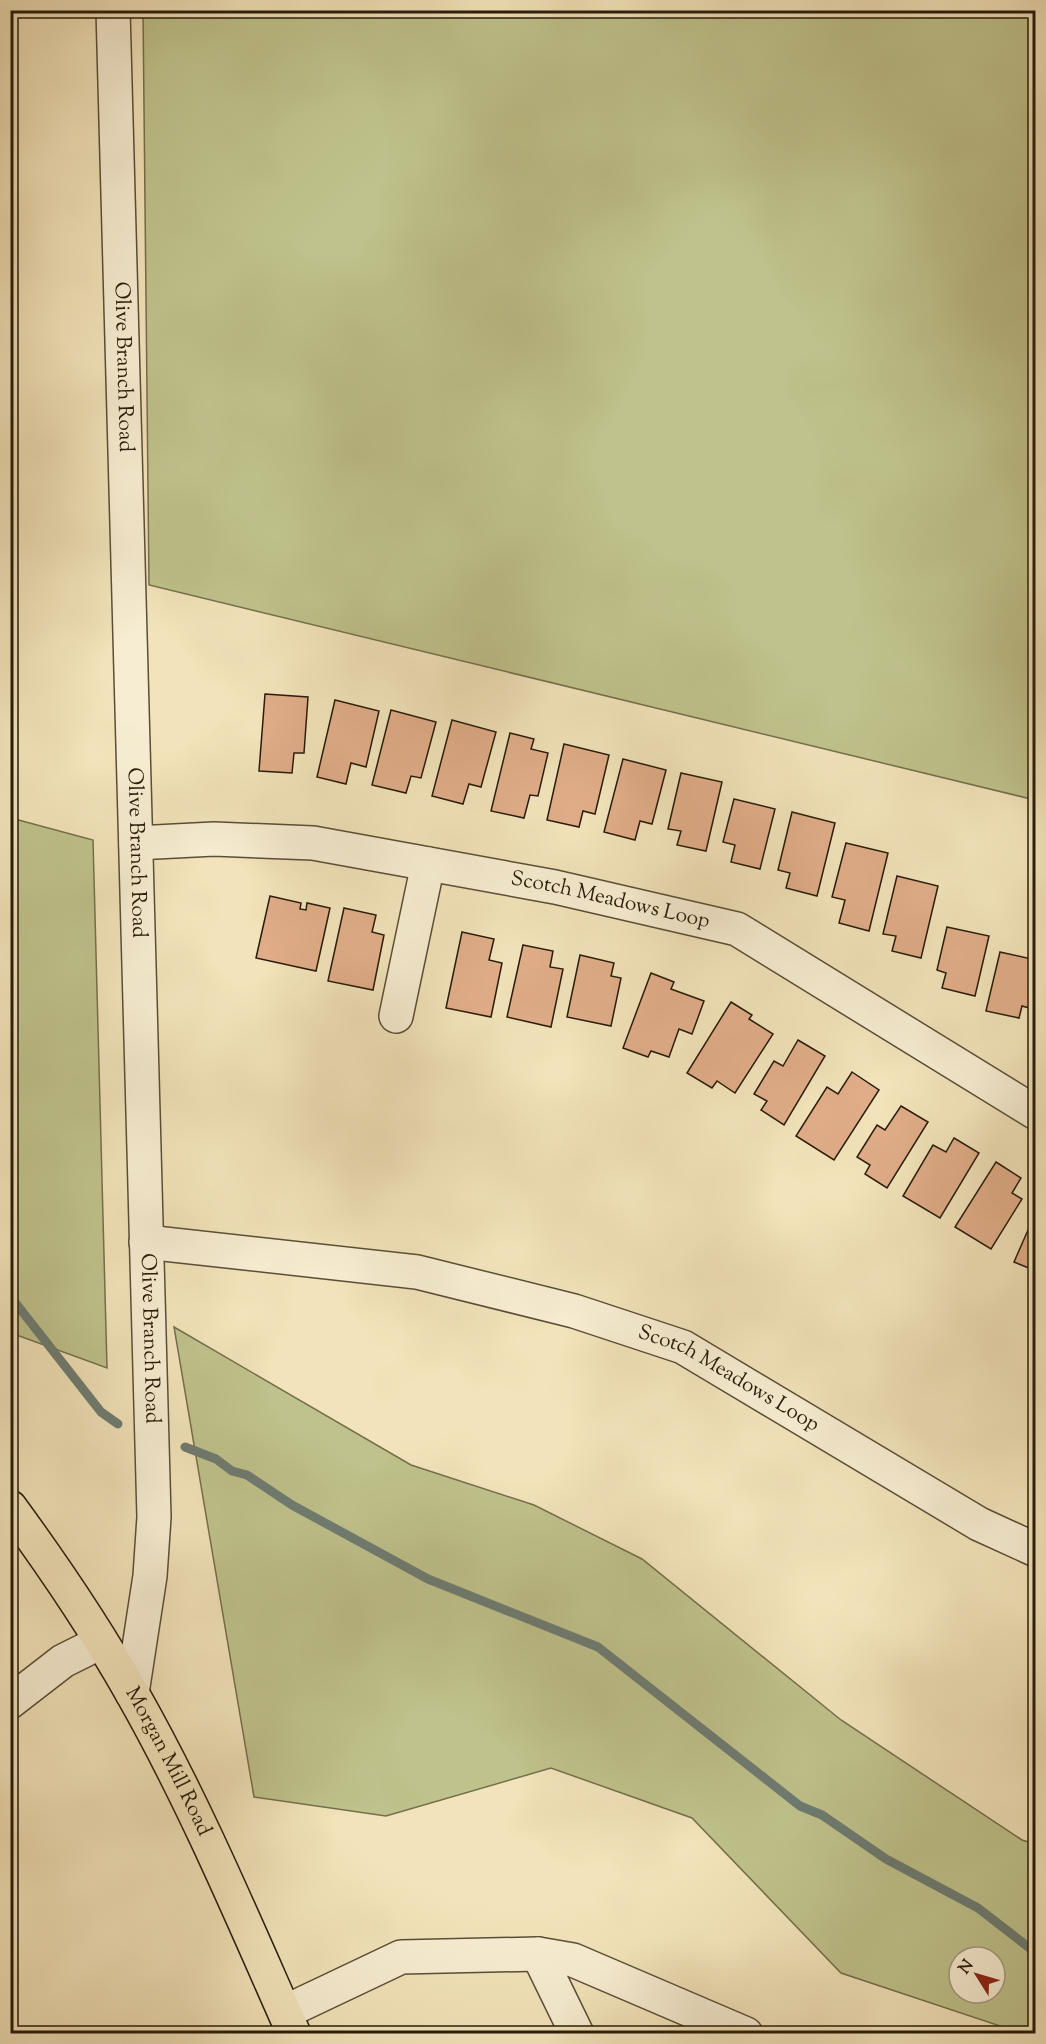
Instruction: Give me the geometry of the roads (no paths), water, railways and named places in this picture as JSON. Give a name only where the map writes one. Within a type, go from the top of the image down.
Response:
[{"type":"main road","name":"Morgan Mill Road","points":[[10,1507],[101,1642],[132,1693],[179,1782],[290,2023]]},
{"type":"street","name":"Olive Branch Road","points":[[113,10],[154,1517],[150,1576],[132,1693]]},
{"type":"street","name":"Scotch Meadows Loop","points":[[136,843],[214,838],[313,843],[555,887],[738,929],[1035,1113]]},
{"type":"street","points":[[396,1016],[428,864]]},
{"type":"street","name":"Scotch Meadows Loop","points":[[146,1242],[417,1272],[574,1311],[683,1347],[979,1524],[1035,1550]]},
{"type":"street","points":[[10,1702],[63,1661],[101,1642]]},
{"type":"street","points":[[538,1954],[577,2034]]},
{"type":"street","points":[[290,2023],[401,1957],[538,1954],[573,1960],[746,2034]]},
{"type":"waterway","points":[[10,1296],[101,1412],[118,1424]]},
{"type":"waterway","points":[[185,1447],[216,1459],[232,1471],[247,1475],[292,1505],[428,1579],[598,1647],[800,1806],[822,1815],[886,1859],[978,1908],[1036,1953]]}]
